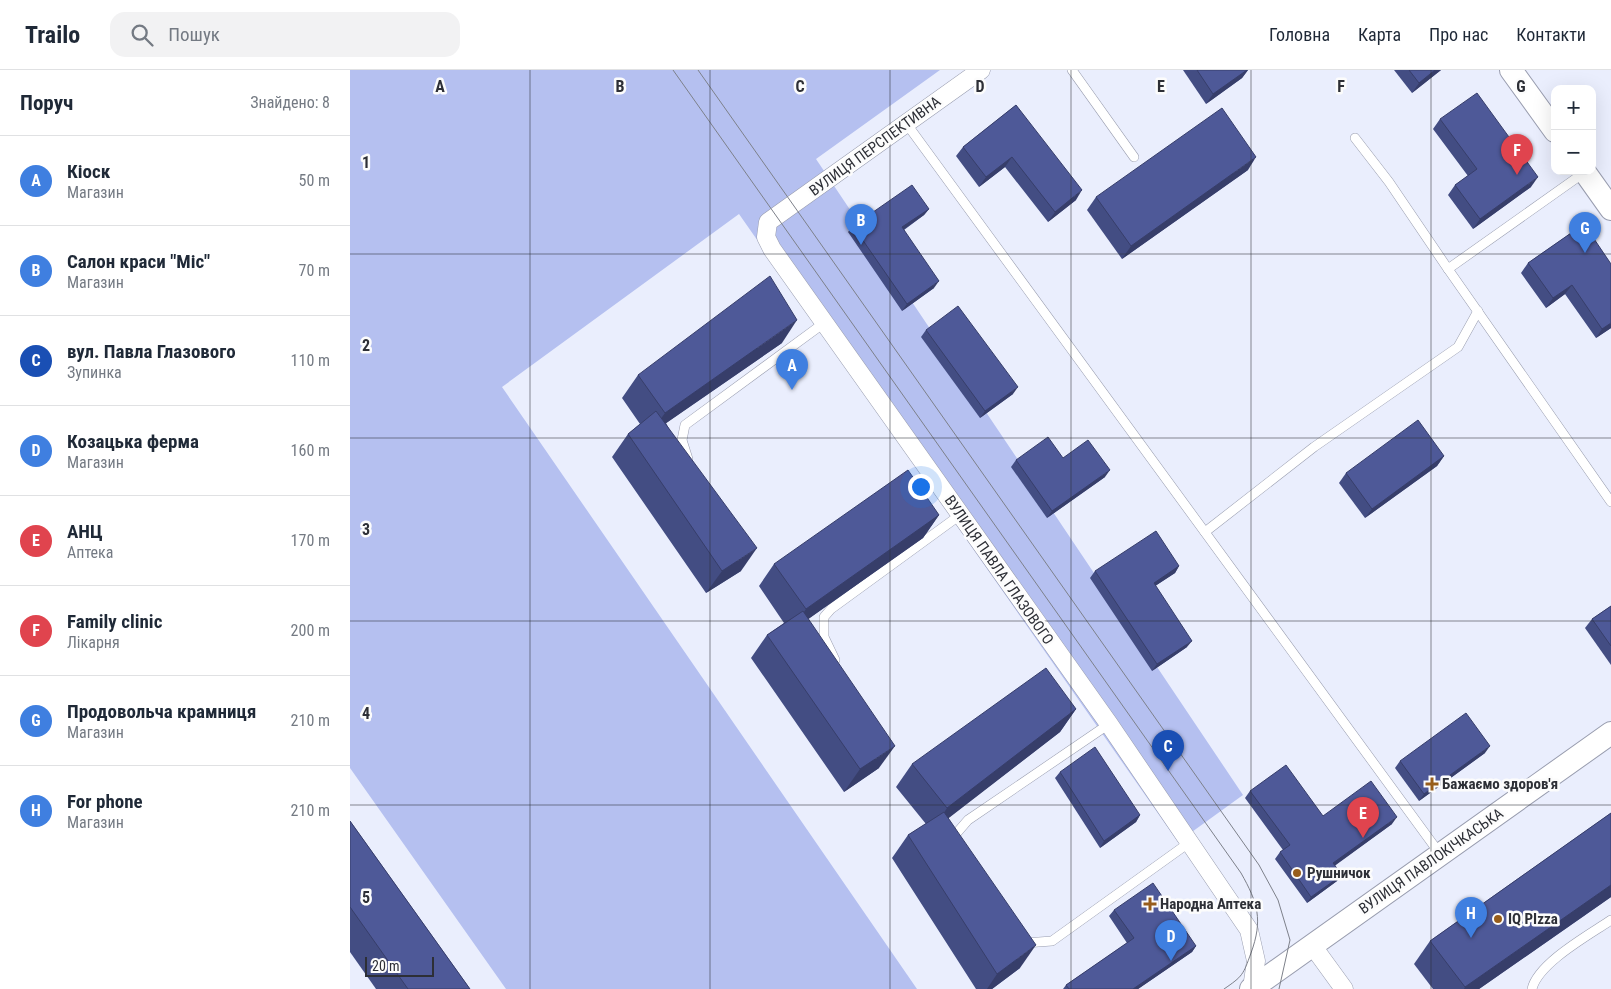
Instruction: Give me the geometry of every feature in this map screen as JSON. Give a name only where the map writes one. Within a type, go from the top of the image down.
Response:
[{"type":"street","name":"ВУЛИЦЯ ПЕРСПЕКТИВНА","points":[[768,222],[981,70]]},
{"type":"street","points":[[1511,70],[1551,125]]},
{"type":"street","points":[[1586,175],[1611,209]]},
{"type":"street","name":"ВУЛИЦЯ ПАВЛА ГЛАЗОВОГО","points":[[768,222],[766,237],[772,249],[1109,724],[1249,930],[1256,961],[1251,989]]},
{"type":"street","name":"ВУЛИЦЯ ПАВЛОКІЧКАСЬКА","points":[[1251,989],[1611,733]]},
{"type":"street","points":[[1312,945],[1344,989]]},
{"type":"lane","points":[[1072,70],[1134,157]]},
{"type":"lane","points":[[906,123],[1440,854]]},
{"type":"lane","points":[[1355,138],[1389,182],[1611,502]]},
{"type":"lane","points":[[1448,268],[1580,175]]},
{"type":"lane","points":[[1204,532],[1314,447],[1458,347],[1478,311]]},
{"type":"lane","points":[[694,469],[685,454],[682,440],[685,425],[824,323]]},
{"type":"lane","points":[[838,664],[824,637],[824,617],[831,609],[960,515]]},
{"type":"lane","points":[[954,848],[955,835],[968,820],[1109,724]]},
{"type":"lane","points":[[1019,939],[1026,944],[1052,941],[1190,842]]},
{"type":"lane","points":[[1532,989],[1534,981],[1548,965],[1611,920]]},
{"type":"shaded area","points":[[350,70],[940,70],[816,159],[1243,795],[1178,842],[739,214],[502,387],[917,989],[506,989],[350,768]]},
{"type":"building","points":[[1197,70],[1247,70],[1213,94]]},
{"type":"building","points":[[1409,70],[1435,70],[1419,83]]},
{"type":"building","points":[[1477,93],[1538,177],[1480,219],[1455,185],[1477,169],[1440,119]]},
{"type":"building","points":[[1016,105],[1082,190],[1055,212],[1012,157],[986,177],[963,147]]},
{"type":"building","points":[[1222,108],[1256,157],[1131,246],[1096,197]]},
{"type":"building","points":[[912,185],[929,209],[902,227],[939,281],[907,304],[853,226]]},
{"type":"building","points":[[1584,224],[1611,264],[1611,323],[1602,329],[1572,285],[1553,298],[1528,263]]},
{"type":"building","points":[[770,276],[797,320],[665,413],[638,375]]},
{"type":"building","points":[[958,306],[1018,387],[985,411],[926,330]]},
{"type":"building","points":[[656,411],[757,548],[722,571],[628,434]]},
{"type":"building","points":[[1418,420],[1444,456],[1372,509],[1346,473]]},
{"type":"building","points":[[1048,437],[1063,458],[1088,440],[1110,470],[1052,511],[1016,460]]},
{"type":"building","points":[[908,470],[939,515],[806,609],[774,564]]},
{"type":"building","points":[[1156,531],[1179,566],[1154,583],[1192,641],[1157,664],[1095,571]]},
{"type":"building","points":[[1611,606],[1611,646],[1592,619]]},
{"type":"building","points":[[803,611],[895,746],[860,769],[767,635]]},
{"type":"building","points":[[1046,668],[1076,709],[947,808],[912,764]]},
{"type":"building","points":[[1466,713],[1490,746],[1424,794],[1400,761]]},
{"type":"building","points":[[1095,747],[1140,815],[1104,841],[1060,772]]},
{"type":"building","points":[[1286,765],[1323,816],[1371,781],[1397,817],[1333,863],[1342,875],[1311,897],[1280,852],[1290,845],[1250,791]]},
{"type":"building","points":[[944,812],[1036,945],[997,974],[908,835]]},
{"type":"building","points":[[1611,813],[1611,885],[1465,987],[1430,941]]},
{"type":"building","points":[[350,821],[470,989],[408,989],[350,907]]},
{"type":"building","points":[[1153,883],[1196,946],[1133,989],[1069,989],[1066,985],[1134,938],[1114,910]]},
{"type":"tram line","points":[[673,70],[1241,873],[1255,903],[1258,921],[1257,931],[1244,971],[1239,978],[1224,989]]},
{"type":"tram line","points":[[698,70],[1259,865],[1278,900],[1290,940],[1279,989]]},
{"type":"place","name":"Family clinic","points":[[1517,175]]},
{"type":"place","name":"Салон краси \"Міс\"","points":[[861,245]]},
{"type":"place","name":"Продовольча крамниця","points":[[1585,253]]},
{"type":"place","name":"Кіоск","points":[[792,390]]},
{"type":"place","name":"вул. Павла Глазового","points":[[1168,771]]},
{"type":"place","name":"Бажаємо здоров'я","points":[[1432,784]]},
{"type":"place","name":"АНЦ","points":[[1363,838]]},
{"type":"place","name":"Рушничок","points":[[1297,873]]},
{"type":"place","name":"Народна Аптека","points":[[1150,904]]},
{"type":"place","name":"IQ PIzza","points":[[1498,919]]},
{"type":"place","name":"For phone","points":[[1471,938]]},
{"type":"place","name":"Козацька ферма","points":[[1171,961]]}]
